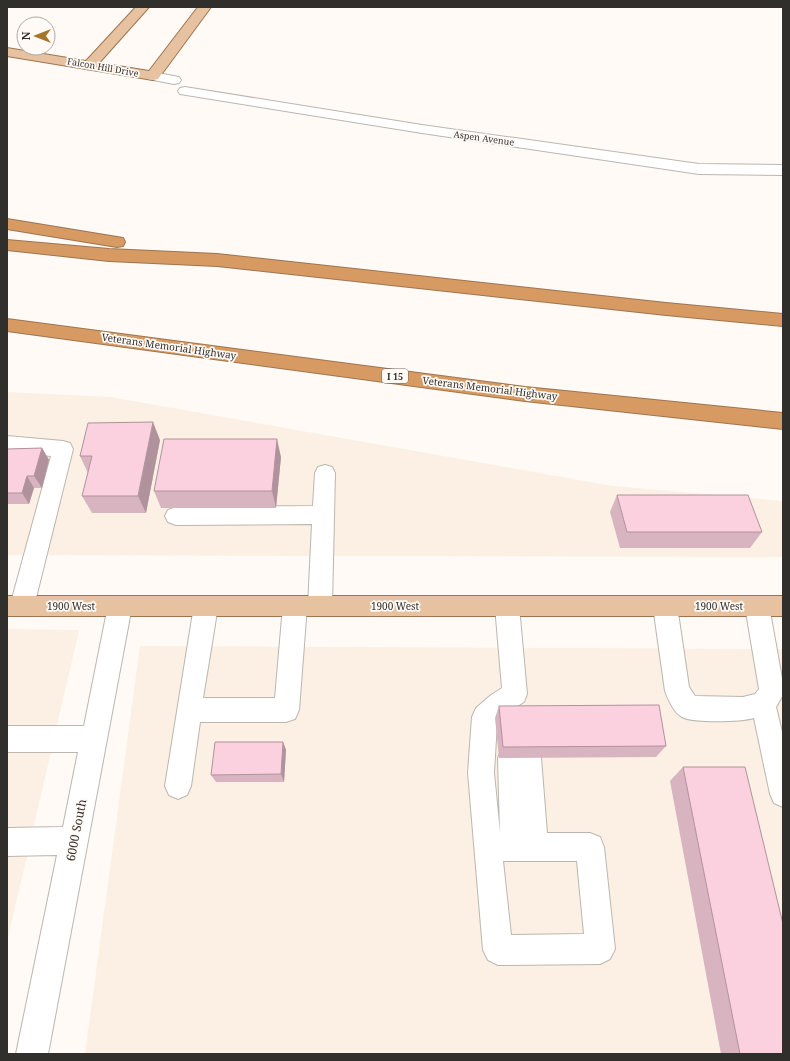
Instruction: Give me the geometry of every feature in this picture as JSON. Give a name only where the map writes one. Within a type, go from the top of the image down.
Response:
[{"type":"highway","points":[[7,224],[217,260],[666,309],[783,320]]},
{"type":"highway","points":[[7,245],[109,255],[217,260]]},
{"type":"highway","name":"Veterans Memorial Highway","points":[[7,325],[525,394],[783,421]]},
{"type":"main road","points":[[90,65],[143,7]]},
{"type":"main road","points":[[153,76],[206,7]]},
{"type":"main road","name":"Falcon Hill Drive","points":[[7,52],[153,76]]},
{"type":"main road","name":"1900 West","points":[[14,606],[783,606]]},
{"type":"street","name":"Falcon Hill Drive","points":[[153,76],[174,80]]},
{"type":"street","name":"Aspen Avenue","points":[[186,91],[422,130],[699,169],[783,170]]},
{"type":"street","points":[[7,444],[63,449],[14,606]]},
{"type":"street","points":[[320,606],[325,473]]},
{"type":"street","points":[[176,516],[324,515]]},
{"type":"street","name":"6000 South","points":[[32,1054],[120,606]]},
{"type":"street","points":[[178,786],[206,606]]},
{"type":"street","points":[[189,710],[286,710],[295,606]]},
{"type":"street","points":[[488,847],[590,847],[600,949],[498,950],[488,847],[481,773],[485,716],[500,703],[517,708],[507,606]]},
{"type":"street","points":[[665,606],[677,691],[689,708],[743,709],[763,704],[772,692],[757,606]]},
{"type":"street","points":[[763,704],[783,794]]},
{"type":"street","points":[[8,743],[94,739]]},
{"type":"street","points":[[520,758],[525,847]]},
{"type":"street","points":[[7,842],[74,841]]},
{"type":"shaded area","points":[[7,392],[110,397],[613,486],[783,501],[783,557],[7,555]]},
{"type":"shaded area","points":[[7,629],[79,630],[7,942]]},
{"type":"shaded area","points":[[140,646],[783,649],[783,1054],[85,1054]]},
{"type":"building","points":[[153,422],[138,496],[82,496],[92,456],[80,456],[88,423]]},
{"type":"building","points":[[164,439],[277,439],[272,491],[154,491]]},
{"type":"building","points":[[42,448],[34,476],[27,476],[22,493],[7,493],[7,449]]},
{"type":"building","points":[[617,495],[748,495],[762,532],[627,532]]},
{"type":"building","points":[[659,705],[666,746],[503,747],[499,706]]},
{"type":"building","points":[[215,742],[283,742],[281,774],[211,775]]},
{"type":"building","points":[[683,767],[745,767],[783,924],[783,1054],[740,1054]]}]
